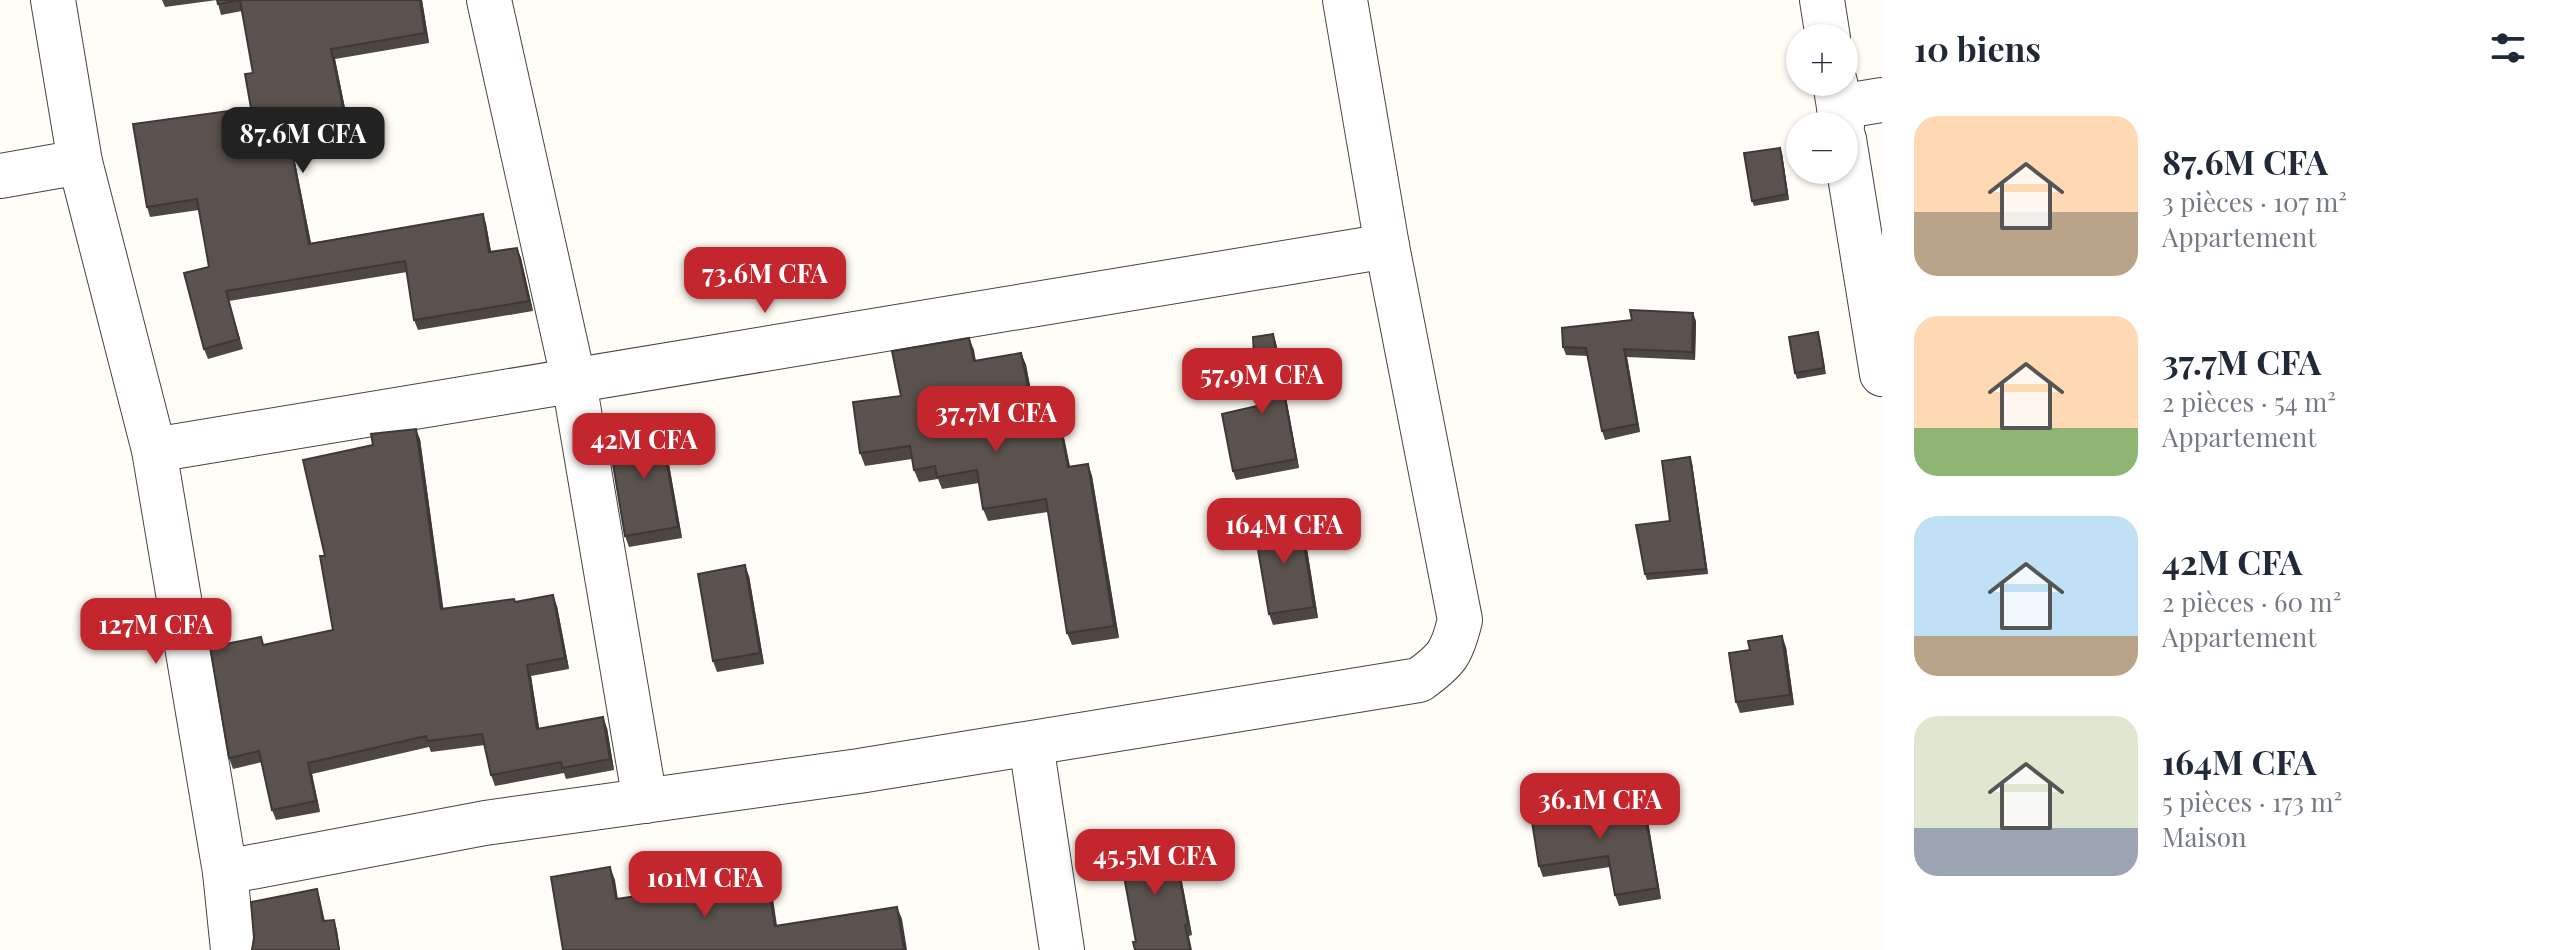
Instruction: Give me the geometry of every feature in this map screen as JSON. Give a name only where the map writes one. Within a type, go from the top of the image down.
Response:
[{"type":"street","points":[[53,0],[80,162],[154,450],[225,872],[233,950]]},
{"type":"street","points":[[489,0],[574,382],[645,801]]},
{"type":"street","points":[[225,872],[485,823],[1031,744],[1419,680],[1444,663],[1460,620],[1387,246],[1345,0]]},
{"type":"street","points":[[1822,0],[1826,24]]},
{"type":"street","points":[[1843,112],[1882,100]]},
{"type":"street","points":[[0,176],[80,162]]},
{"type":"street","points":[[1851,184],[1882,374]]},
{"type":"street","points":[[154,450],[1387,246]]},
{"type":"street","points":[[1031,744],[1062,950]]},
{"type":"building","points":[[217,0],[240,0],[218,4]]},
{"type":"building","points":[[240,0],[420,0],[425,33],[331,49],[344,112],[338,114],[344,144],[292,152],[309,244],[483,214],[489,252],[517,248],[529,301],[414,320],[405,261],[226,291],[239,339],[204,349],[184,273],[209,267],[197,199],[147,207],[133,124],[251,108],[245,74],[253,73]]},
{"type":"building","points":[[1780,148],[1787,194],[1752,201],[1744,153]]},
{"type":"building","points":[[1630,310],[1693,313],[1692,352],[1624,349],[1637,424],[1602,431],[1586,348],[1563,347],[1562,328],[1632,320]]},
{"type":"building","points":[[1818,332],[1824,368],[1795,373],[1789,337]]},
{"type":"building","points":[[1273,334],[1296,459],[1233,471],[1222,414],[1257,406],[1253,337]]},
{"type":"building","points":[[969,338],[974,361],[1021,353],[1029,392],[1042,390],[1045,408],[1056,406],[1068,467],[1088,464],[1114,626],[1067,633],[1046,499],[983,509],[977,470],[937,477],[935,466],[914,470],[910,446],[860,453],[853,402],[901,396],[892,351]]},
{"type":"building","points":[[660,425],[678,527],[625,536],[613,464],[618,463],[614,429]]},
{"type":"building","points":[[416,429],[441,609],[553,595],[565,658],[527,665],[537,729],[603,717],[610,759],[562,768],[561,762],[491,775],[482,734],[427,741],[426,736],[308,763],[316,801],[272,810],[259,751],[229,758],[210,647],[261,637],[263,645],[333,630],[320,556],[325,556],[303,460],[373,445],[371,434]]},
{"type":"building","points":[[1690,457],[1706,569],[1645,574],[1636,525],[1670,521],[1662,461]]},
{"type":"building","points":[[1300,519],[1314,607],[1269,614],[1254,526]]},
{"type":"building","points":[[745,565],[760,653],[713,661],[698,574]]},
{"type":"building","points":[[1782,636],[1790,695],[1736,702],[1729,653],[1750,650],[1748,641]]},
{"type":"building","points":[[1642,798],[1658,888],[1615,895],[1608,856],[1539,866],[1531,815]]},
{"type":"building","points":[[1173,839],[1190,950],[1135,950],[1119,849]]},
{"type":"building","points":[[610,867],[616,899],[699,887],[698,882],[766,873],[775,926],[897,907],[904,950],[563,950],[551,877]]},
{"type":"building","points":[[317,889],[323,921],[334,920],[339,950],[252,950],[251,902]]}]
